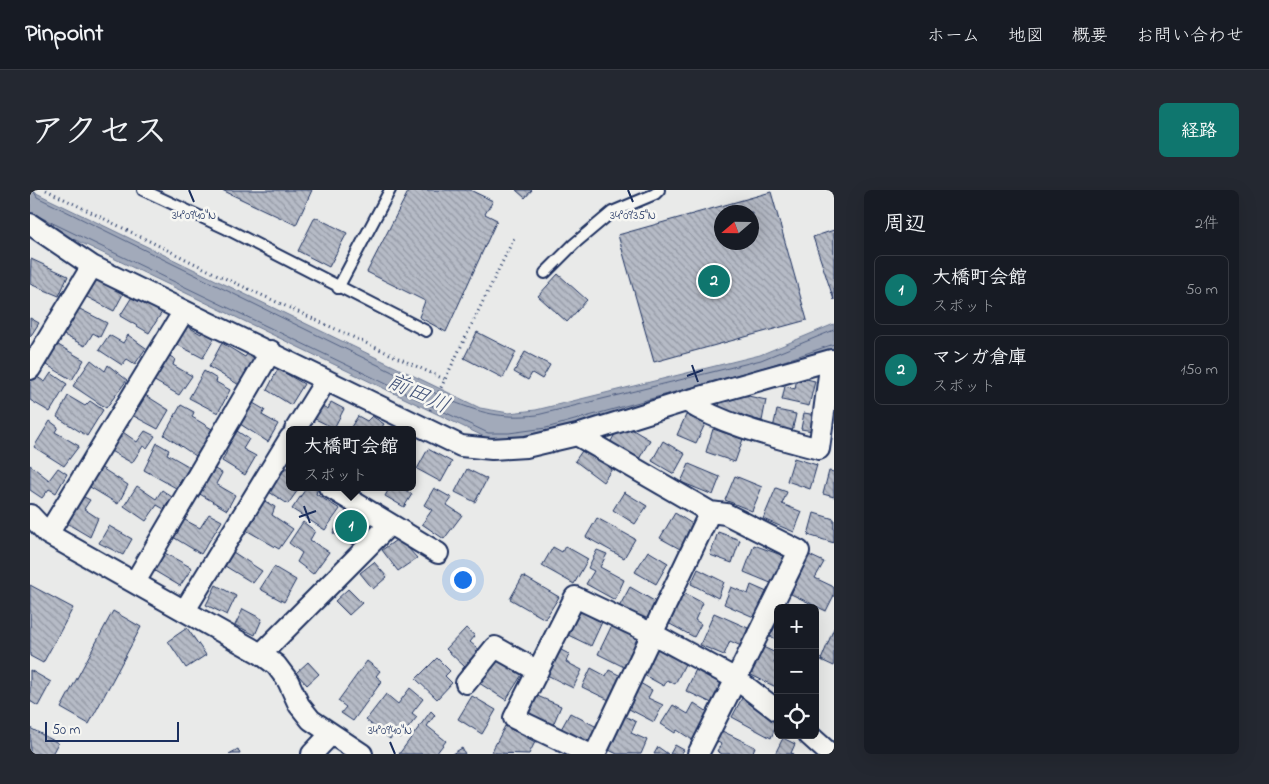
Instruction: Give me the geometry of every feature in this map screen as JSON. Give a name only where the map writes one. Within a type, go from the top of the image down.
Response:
[{"type":"street","points":[[30,224],[92,266],[461,446],[492,449],[526,447],[577,436],[686,401],[833,359],[819,449],[772,436],[702,411],[686,401]]},
{"type":"street","points":[[30,369],[92,266]]},
{"type":"street","points":[[48,534],[184,311]]},
{"type":"street","points":[[135,582],[271,352]]},
{"type":"street","points":[[297,426],[326,380]]},
{"type":"street","points":[[577,436],[710,512],[726,514],[799,552],[698,754]]},
{"type":"street","points":[[185,610],[284,460]]},
{"type":"street","points":[[336,491],[438,553]]},
{"type":"street","points":[[595,754],[710,512]]},
{"type":"street","points":[[30,515],[48,534],[261,654],[276,665],[288,681],[299,705],[311,720],[330,735],[362,754]]},
{"type":"street","points":[[261,654],[390,524]]},
{"type":"street","points":[[588,754],[514,718],[575,597],[653,634],[736,679],[774,708]]},
{"type":"street","points":[[466,683],[495,647],[538,671]]},
{"type":"street","points":[[312,754],[330,735]]},
{"type":"street","points":[[813,739],[830,754]]},
{"type":"lane","points":[[143,190],[227,229],[338,288],[426,331]]},
{"type":"lane","points":[[338,288],[390,190]]},
{"type":"lane","points":[[545,273],[574,244],[612,212],[655,194],[659,190]]},
{"type":"path","points":[[46,190],[236,283],[444,379]]},
{"type":"path","points":[[422,427],[514,238]]},
{"type":"water","name":"前田川","points":[[30,190],[480,408],[509,413],[536,410],[760,355],[834,324],[834,348],[774,370],[546,433],[510,438],[487,438],[30,218]]},
{"type":"building","points":[[222,190],[312,190],[296,225]]},
{"type":"building","points":[[409,190],[470,190],[493,201],[485,214],[497,220],[446,332],[419,317],[425,301],[367,272]]},
{"type":"building","points":[[516,190],[532,190],[525,198]]},
{"type":"building","points":[[771,192],[807,320],[654,362],[618,235],[714,208],[714,250],[759,250],[759,205],[725,205]]},
{"type":"building","points":[[315,217],[347,233],[329,267],[298,251]]},
{"type":"building","points":[[834,230],[834,300],[813,237]]},
{"type":"building","points":[[31,259],[68,276],[59,296],[30,284]]},
{"type":"building","points":[[94,272],[116,283],[113,288],[123,294],[114,311],[81,294]]},
{"type":"building","points":[[558,274],[587,300],[567,322],[538,296]]},
{"type":"building","points":[[135,292],[164,309],[149,333],[120,316]]},
{"type":"building","points":[[76,307],[107,323],[100,337],[93,333],[85,346],[62,334]]},
{"type":"building","points":[[30,318],[39,323],[30,337]]},
{"type":"building","points":[[185,325],[201,334],[207,325],[218,332],[203,358],[176,344]]},
{"type":"building","points":[[477,332],[516,352],[503,378],[464,358]]},
{"type":"building","points":[[109,335],[123,343],[128,335],[146,348],[135,364],[127,359],[122,365],[99,350]]},
{"type":"building","points":[[53,342],[84,360],[72,380],[42,362]]},
{"type":"building","points":[[222,343],[245,357],[251,348],[265,353],[254,373],[249,369],[241,386],[209,367]]},
{"type":"building","points":[[525,352],[550,365],[542,379],[532,373],[528,380],[514,372]]},
{"type":"building","points":[[166,354],[175,359],[173,365],[192,376],[179,395],[151,379]]},
{"type":"building","points":[[91,360],[105,371],[108,365],[127,380],[106,408],[73,386]]},
{"type":"building","points":[[278,369],[304,384],[291,405],[267,390]]},
{"type":"building","points":[[204,371],[217,379],[216,382],[230,390],[218,413],[189,398]]},
{"type":"building","points":[[51,373],[67,384],[50,412],[30,400],[30,383],[34,375],[45,382]]},
{"type":"building","points":[[797,377],[815,381],[809,406],[782,400],[785,386],[795,389]]},
{"type":"building","points":[[731,392],[766,400],[762,421],[718,411],[721,396]]},
{"type":"building","points":[[142,393],[169,410],[158,429],[130,414]]},
{"type":"building","points":[[68,396],[85,406],[90,401],[103,410],[87,436],[57,417]]},
{"type":"building","points":[[331,402],[344,409],[335,426],[330,426],[313,418],[320,405],[328,409]]},
{"type":"building","points":[[253,403],[265,410],[262,415],[278,424],[268,442],[240,424]]},
{"type":"building","points":[[181,405],[194,412],[192,417],[212,429],[207,437],[211,441],[205,450],[201,448],[196,456],[164,435]]},
{"type":"building","points":[[777,410],[796,414],[792,432],[773,428]]},
{"type":"building","points":[[804,413],[816,415],[813,431],[801,429]]},
{"type":"building","points":[[686,415],[705,424],[696,443],[677,435]]},
{"type":"building","points":[[358,416],[367,421],[372,416],[384,424],[383,426],[352,426]]},
{"type":"building","points":[[50,421],[58,427],[55,432],[79,446],[64,466],[34,447]]},
{"type":"building","points":[[621,423],[650,440],[639,459],[610,443]]},
{"type":"building","points":[[234,429],[249,439],[243,449],[256,456],[245,475],[222,461],[227,451],[222,448]]},
{"type":"building","points":[[713,429],[743,439],[735,462],[706,452]]},
{"type":"building","points":[[120,430],[137,442],[145,431],[155,436],[147,448],[143,446],[132,463],[107,449]]},
{"type":"building","points":[[663,441],[685,454],[674,474],[652,461]]},
{"type":"building","points":[[157,443],[169,450],[167,454],[190,467],[176,488],[144,470]]},
{"type":"building","points":[[584,448],[612,469],[603,482],[575,461]]},
{"type":"building","points":[[428,449],[452,462],[441,482],[417,469]]},
{"type":"building","points":[[794,458],[817,465],[810,489],[787,481]]},
{"type":"building","points":[[689,464],[720,477],[713,495],[681,482]]},
{"type":"building","points":[[30,465],[49,480],[58,468],[67,474],[56,493],[49,489],[42,498],[30,490]]},
{"type":"building","points":[[97,465],[128,485],[118,504],[85,484]]},
{"type":"building","points":[[211,467],[222,473],[216,484],[235,495],[227,510],[198,493]]},
{"type":"building","points":[[286,468],[286,491],[297,491],[288,504],[269,492]]},
{"type":"building","points":[[467,469],[487,479],[475,502],[455,492]]},
{"type":"building","points":[[829,471],[834,472],[834,497],[823,494]]},
{"type":"building","points":[[735,476],[762,487],[752,511],[725,500]]},
{"type":"building","points":[[137,486],[156,499],[162,490],[172,497],[164,509],[157,505],[146,521],[124,506]]},
{"type":"building","points":[[434,488],[452,498],[447,505],[462,515],[444,539],[422,524],[432,510],[424,505]]},
{"type":"building","points":[[776,488],[787,492],[782,504],[802,512],[794,532],[763,519]]},
{"type":"building","points":[[304,491],[317,491],[316,494],[340,509],[325,530],[292,509]]},
{"type":"building","points":[[388,491],[407,491],[412,494],[404,507],[385,496]]},
{"type":"building","points":[[624,492],[647,506],[635,524],[613,510]]},
{"type":"building","points":[[78,494],[90,500],[84,509],[98,518],[90,537],[68,524],[75,509],[71,506]]},
{"type":"building","points":[[263,500],[275,507],[272,515],[293,529],[279,549],[246,530]]},
{"type":"building","points":[[349,506],[369,519],[353,545],[333,533]]},
{"type":"building","points":[[675,513],[694,525],[680,549],[660,538]]},
{"type":"building","points":[[814,513],[834,519],[834,543],[808,535]]},
{"type":"building","points":[[209,514],[222,521],[201,554],[168,534],[183,519],[200,528]]},
{"type":"building","points":[[597,518],[635,539],[624,558],[586,537]]},
{"type":"building","points":[[303,522],[315,531],[310,540],[329,552],[313,574],[297,562],[302,553],[289,543]]},
{"type":"building","points":[[109,526],[132,539],[123,555],[99,543]]},
{"type":"building","points":[[718,532],[740,540],[732,563],[710,555]]},
{"type":"building","points":[[399,538],[417,558],[398,571],[382,550]]},
{"type":"building","points":[[754,545],[784,556],[773,584],[744,572]]},
{"type":"building","points":[[565,546],[588,559],[574,584],[542,566],[553,547],[562,552]]},
{"type":"building","points":[[597,550],[607,554],[600,567],[624,580],[615,600],[586,584],[594,571],[588,568]]},
{"type":"building","points":[[648,551],[668,563],[656,584],[635,572]]},
{"type":"building","points":[[163,552],[192,568],[180,586],[153,570]]},
{"type":"building","points":[[233,552],[262,571],[253,583],[225,566]]},
{"type":"building","points":[[809,555],[824,562],[815,578],[834,587],[834,595],[826,611],[819,608],[819,604],[812,604],[791,594]]},
{"type":"building","points":[[374,562],[387,577],[373,589],[360,573]]},
{"type":"building","points":[[274,567],[296,580],[284,602],[260,589]]},
{"type":"building","points":[[698,569],[724,582],[718,598],[691,584]]},
{"type":"building","points":[[523,576],[559,597],[545,619],[510,599]]},
{"type":"building","points":[[30,585],[73,608],[43,663],[30,656]]},
{"type":"building","points":[[216,585],[236,596],[227,615],[206,605]]},
{"type":"building","points":[[751,585],[767,592],[756,618],[724,604],[731,587],[748,594]]},
{"type":"building","points":[[630,587],[656,602],[645,622],[619,607]]},
{"type":"building","points":[[348,589],[362,603],[349,615],[335,601]]},
{"type":"building","points":[[684,593],[703,603],[695,620],[701,624],[694,637],[668,623]]},
{"type":"building","points":[[243,609],[262,619],[255,635],[235,625]]},
{"type":"building","points":[[577,610],[602,622],[591,646],[566,634]]},
{"type":"building","points":[[113,611],[141,627],[89,724],[61,708]]},
{"type":"building","points":[[714,613],[748,628],[741,646],[730,641],[724,655],[700,645]]},
{"type":"building","points":[[612,625],[628,634],[631,629],[643,635],[626,668],[598,654]]},
{"type":"building","points":[[187,628],[206,655],[186,668],[168,641]]},
{"type":"building","points":[[466,628],[475,636],[470,642],[482,652],[466,668],[446,649]]},
{"type":"building","points":[[774,628],[774,638],[770,636]]},
{"type":"building","points":[[834,628],[834,666],[821,660]]},
{"type":"building","points":[[659,644],[670,650],[668,654],[685,664],[675,684],[667,680],[664,686],[644,675]]},
{"type":"building","points":[[763,647],[774,652],[774,686],[749,674]]},
{"type":"building","points":[[557,648],[569,654],[566,662],[582,670],[573,688],[545,674]]},
{"type":"building","points":[[497,656],[523,673],[506,700],[479,683]]},
{"type":"building","points":[[437,658],[450,671],[445,676],[452,683],[437,699],[416,679]]},
{"type":"building","points":[[367,661],[380,671],[376,676],[382,681],[353,721],[341,713],[346,707],[338,701]]},
{"type":"building","points":[[308,662],[319,674],[307,685],[296,673]]},
{"type":"building","points":[[698,665],[726,678],[714,704],[686,691]]},
{"type":"building","points":[[591,668],[606,676],[609,670],[621,676],[609,700],[582,687]]},
{"type":"building","points":[[30,670],[51,682],[38,706],[30,701]]},
{"type":"building","points":[[640,683],[652,690],[648,698],[663,705],[654,722],[627,708]]},
{"type":"building","points":[[410,688],[423,699],[412,713],[417,717],[400,738],[394,733],[390,739],[366,720],[386,694],[398,704]]},
{"type":"building","points":[[535,695],[561,706],[553,725],[527,714]]},
{"type":"building","points":[[472,696],[496,710],[482,734],[458,719]]},
{"type":"building","points":[[743,696],[774,718],[774,731],[771,738],[732,717]]},
{"type":"building","points":[[694,703],[711,714],[694,741],[677,730],[675,733],[661,724],[673,705],[688,714]]},
{"type":"building","points":[[431,711],[435,715],[427,726],[446,741],[436,754],[399,754]]},
{"type":"building","points":[[570,713],[597,727],[588,746],[560,731]]},
{"type":"building","points":[[625,716],[636,722],[631,733],[647,740],[641,754],[617,754],[609,750]]},
{"type":"building","points":[[505,726],[535,742],[529,754],[491,753]]},
{"type":"building","points":[[30,728],[58,743],[52,754],[30,754]]},
{"type":"building","points":[[718,729],[755,747],[752,754],[722,754],[717,751],[721,744],[713,739]]},
{"type":"building","points":[[782,739],[795,744],[791,753],[794,754],[775,754]]},
{"type":"building","points":[[675,745],[684,750],[681,754],[670,754]]},
{"type":"building","points":[[658,747],[668,754],[654,754]]},
{"type":"building","points":[[462,748],[465,754],[452,754]]},
{"type":"building","points":[[238,749],[240,754],[229,754]]},
{"type":"place","name":"マンガ倉庫","points":[[714,281]]},
{"type":"place","name":"大橋町会館","points":[[351,526]]}]
